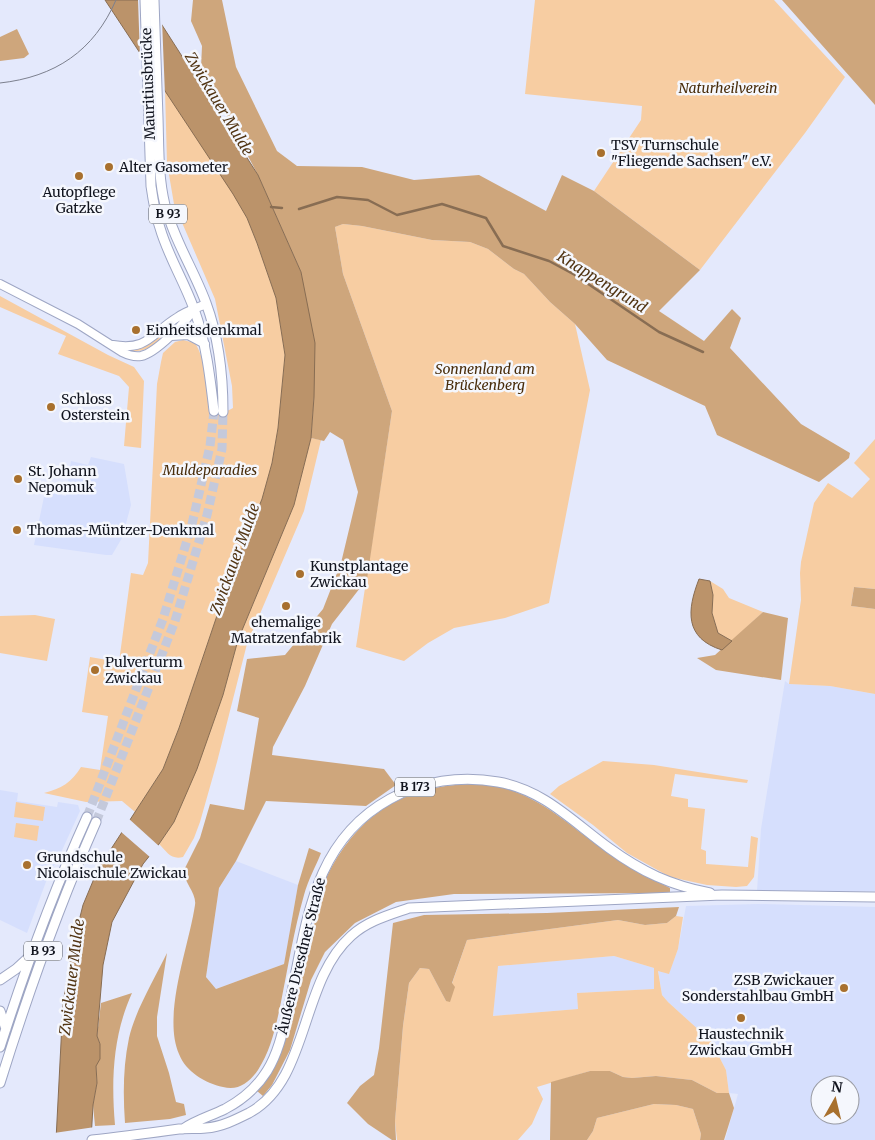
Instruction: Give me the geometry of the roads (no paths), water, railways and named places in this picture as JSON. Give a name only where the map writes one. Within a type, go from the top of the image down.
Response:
[{"type":"main road","name":"Mauritiusbrücke","points":[[145,0],[151,186],[154,208],[160,228],[194,310]]},
{"type":"main road","name":"Mauritiusbrücke","points":[[154,0],[158,140],[162,188],[169,219],[206,304]]},
{"type":"main road","points":[[0,284],[72,322],[126,354],[141,356],[151,351],[186,322],[194,310]]},
{"type":"main road","points":[[111,345],[130,347],[139,345],[177,317],[206,304]]},
{"type":"main road","name":"B 93","points":[[194,310],[205,344],[219,411],[220,361],[206,304]]},
{"type":"main road","points":[[169,337],[179,334],[188,335],[205,344]]},
{"type":"main road","name":"Äußere Dresdner Straße","points":[[182,1129],[235,1103],[255,1087],[268,1070],[279,1044],[310,907],[323,869],[345,834],[371,810],[412,788],[431,782],[453,780],[484,780],[517,786],[551,803],[631,863],[671,883],[722,895]]},
{"type":"main road","name":"B 93","points":[[0,1047],[31,955],[69,857],[87,817]]},
{"type":"main road","name":"B 93","points":[[0,1083],[39,960],[72,876],[96,822]]},
{"type":"main road","points":[[671,883],[675,891],[672,898]]},
{"type":"main road","name":"Äußere Dresdner Straße","points":[[92,1140],[182,1129],[207,1128],[224,1124],[251,1112],[264,1102],[284,1078],[319,982],[327,966],[343,944],[366,925],[409,908],[722,895],[875,897]]},
{"type":"main road","points":[[0,980],[16,970],[31,955]]},
{"type":"main road","points":[[0,1011],[6,1029]]},
{"type":"water","name":"Zwickauer Mulde","points":[[105,0],[146,0],[258,175],[301,272],[315,343],[314,397],[311,438],[294,505],[238,640],[223,695],[197,769],[174,822],[143,864],[112,922],[103,965],[97,1036],[100,1044],[100,1059],[96,1066],[97,1083],[93,1105],[91,1140],[56,1140],[63,1004],[72,949],[83,905],[98,869],[163,769],[179,728],[228,583],[262,499],[272,463],[278,428],[285,355],[276,298],[247,218]]},
{"type":"water","points":[[699,579],[710,581],[713,595],[712,613],[718,633],[732,641],[722,650],[710,645],[701,638],[692,622],[692,601]]},
{"type":"waterway","name":"Knappengrund","points":[[299,209],[337,197],[368,200],[397,215],[442,204],[486,218],[503,246],[549,261],[575,275],[659,332],[703,352]]},
{"type":"waterway","name":"Knappengrund","points":[[271,207],[282,208]]},
{"type":"tunnel","points":[[87,817],[163,619],[192,524],[210,446],[214,411]]},
{"type":"tunnel","points":[[96,822],[175,621],[207,515],[222,449],[223,412]]},
{"type":"tram line","points":[[0,83],[38,75],[55,68],[70,58],[96,34],[116,0]]},
{"type":"place","name":"TSV Turnschule \"Fliegende Sachsen\" e.V.","points":[[601,153]]},
{"type":"place","name":"Alter Gasometer","points":[[109,167]]},
{"type":"place","name":"Autopflege Gatzke","points":[[79,176]]},
{"type":"place","name":"Einheitsdenkmal","points":[[136,330]]},
{"type":"place","name":"Schloss Osterstein","points":[[51,407]]},
{"type":"place","name":"St. Johann Nepomuk","points":[[18,479]]},
{"type":"place","name":"Thomas-Müntzer-Denkmal","points":[[17,530]]},
{"type":"place","name":"Kunstplantage Zwickau","points":[[300,574]]},
{"type":"place","name":"ehemalige Matratzenfabrik","points":[[286,606]]},
{"type":"place","name":"Pulverturm Zwickau","points":[[95,670]]},
{"type":"place","name":"Grundschule Nicolaischule Zwickau","points":[[27,865]]},
{"type":"place","name":"ZSB Zwickauer Sonderstahlbau GmbH","points":[[844,988]]},
{"type":"place","name":"Haustechnik Zwickau GmbH","points":[[741,1018]]},
{"type":"park label","name":"Naturheilverein","points":[[728,88]]},
{"type":"park label","name":"Sonnenland am Brückenberg","points":[[485,378]]},
{"type":"park label","name":"Muldeparadies","points":[[210,470]]}]
